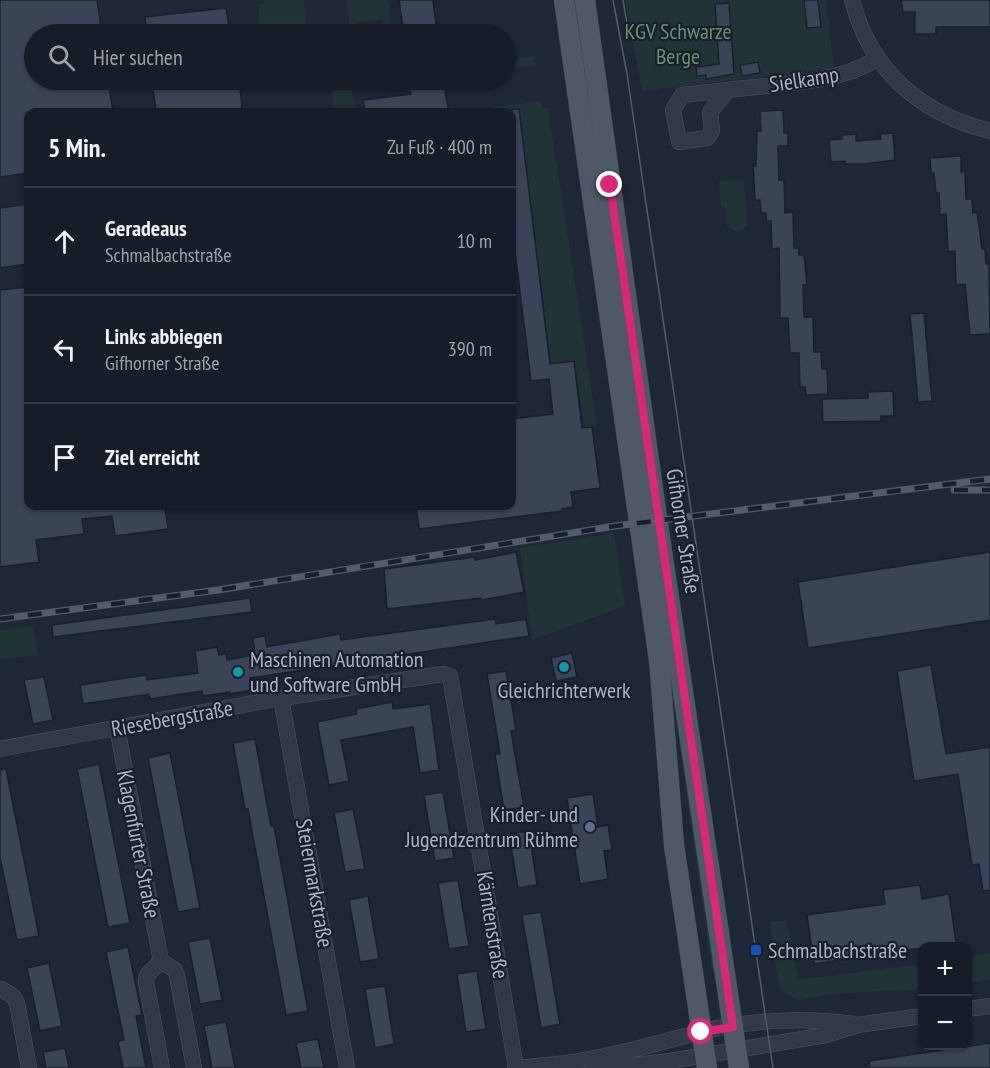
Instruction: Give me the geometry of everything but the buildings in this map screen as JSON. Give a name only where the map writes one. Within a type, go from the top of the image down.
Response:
[{"type":"main road","name":"Gifhorner Straße","points":[[564,0],[659,660],[674,845],[706,1061]]},
{"type":"main road","name":"Gifhorner Straße","points":[[585,0],[738,1059]]},
{"type":"street","points":[[852,0],[856,17],[876,59],[925,105],[966,125],[990,130]]},
{"type":"street","name":"Sielkamp","points":[[728,90],[860,70],[876,59]]},
{"type":"street","name":"Riesebergstraße","points":[[0,749],[281,698],[443,674],[450,676]]},
{"type":"street","name":"Kärntenstraße","points":[[450,676],[518,1068]]},
{"type":"street","name":"Steiermarkstraße","points":[[281,698],[347,1068]]},
{"type":"street","name":"Klagenfurter Straße","points":[[117,727],[161,961],[175,970],[177,976],[194,1068]]},
{"type":"street","points":[[161,961],[147,975],[146,982],[162,1068]]},
{"type":"street","points":[[0,987],[13,996],[17,1003],[29,1068]]},
{"type":"street","points":[[972,1008],[990,1006]]},
{"type":"street","points":[[585,1060],[618,1067],[738,1059],[858,1025],[918,1017]]},
{"type":"street","points":[[518,1068],[585,1060],[670,1042],[701,1032],[733,1027],[825,1020],[858,1025]]},
{"type":"green space","points":[[264,0],[304,0],[307,24],[258,24],[260,4],[264,3]]},
{"type":"green space","points":[[346,0],[388,0],[391,24],[383,24],[382,19],[350,24]]},
{"type":"green space","name":"KGV Schwarze Berge","points":[[625,0],[826,0],[834,68],[642,91]]},
{"type":"green space","points":[[534,56],[536,65],[516,68],[516,59]]},
{"type":"green space","points":[[331,90],[352,90],[354,108],[334,108]]},
{"type":"green space","points":[[540,101],[543,109],[548,108],[597,426],[584,428],[575,361],[551,363],[519,109],[488,108]]},
{"type":"green space","points":[[744,180],[747,224],[743,230],[735,232],[727,226],[726,207],[721,207],[719,181]]},
{"type":"green space","points":[[648,527],[716,971],[712,972]]},
{"type":"green space","points":[[614,533],[625,606],[532,640],[520,548]]},
{"type":"green space","points":[[33,626],[38,655],[0,659],[0,630]]},
{"type":"green space","points":[[787,920],[798,980],[918,965],[918,989],[831,994],[799,1000],[785,994],[778,982],[770,922]]},
{"type":"green space","points":[[990,953],[990,979],[972,982],[972,955]]},
{"type":"tram line","points":[[613,0],[627,74],[773,1068]]},
{"type":"tram line","points":[[623,0],[629,35]]},
{"type":"railway","points":[[0,619],[218,590],[615,526],[990,479]]},
{"type":"railway","points":[[954,490],[990,490]]},
{"type":"place","name":"Gleichrichterwerk","points":[[564,667]]},
{"type":"place","name":"Maschinen Automation und Software GmbH","points":[[238,672]]},
{"type":"place","name":"Kinder- und Jugendzentrum Rühme","points":[[590,827]]},
{"type":"place","name":"Schmalbachstraße","points":[[756,950]]},
{"type":"route","points":[[610,185],[733,1027],[701,1032]]}]
